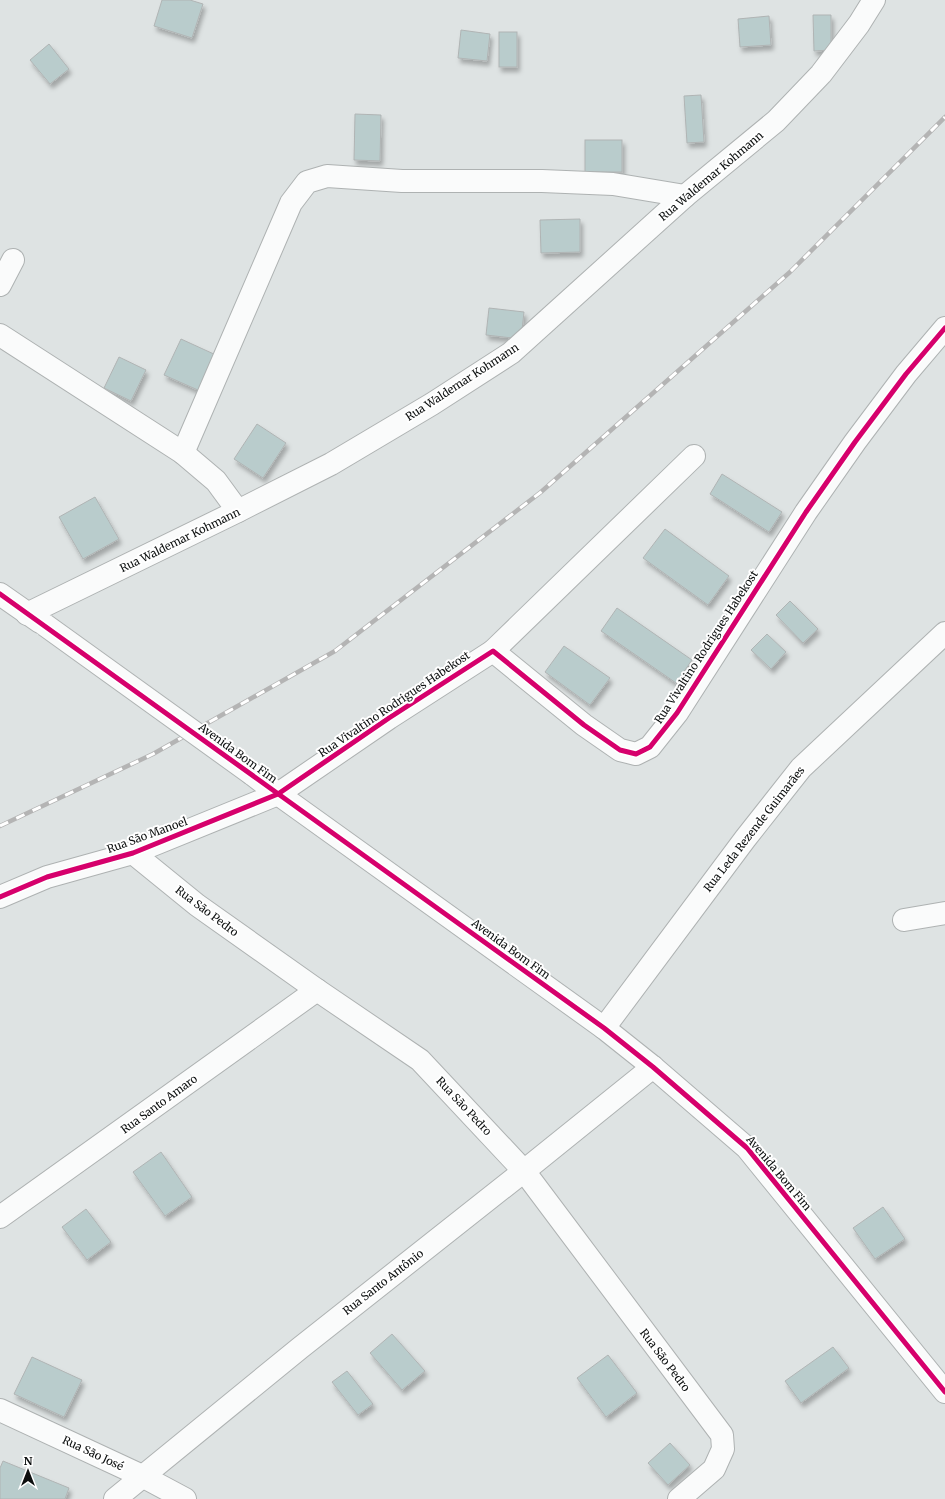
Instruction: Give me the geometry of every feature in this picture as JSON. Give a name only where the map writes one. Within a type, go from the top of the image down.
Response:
[{"type":"street","name":"Rua Waldemar Kohmann","points":[[36,620],[238,511],[331,464],[432,404],[511,353],[685,196],[776,121],[821,74],[859,24],[874,0]]},
{"type":"street","points":[[183,453],[292,203],[307,182],[327,176],[402,181],[573,182],[613,184],[685,196]]},
{"type":"street","points":[[0,284],[13,260]]},
{"type":"street","name":"Rua Vivaltino Rodrigues Habekost","points":[[278,794],[389,718],[493,651],[584,725],[620,750],[636,754],[650,747],[676,713],[806,512],[854,442],[906,374],[945,328]]},
{"type":"street","points":[[0,335],[183,453],[216,481],[238,511]]},
{"type":"street","points":[[493,651],[694,456]]},
{"type":"street","name":"Avenida Bom Fim","points":[[0,594],[604,1028],[654,1067],[747,1148],[945,1392]]},
{"type":"street","name":"Rua Leda Rezende Guimarães","points":[[604,1028],[744,839],[801,768],[945,633]]},
{"type":"street","name":"Rua São Manoel","points":[[0,897],[47,877],[133,853],[278,794]]},
{"type":"street","name":"Rua São Pedro","points":[[133,853],[197,905],[420,1060],[524,1172],[722,1435],[723,1449],[714,1469],[679,1499]]},
{"type":"street","points":[[904,920],[945,913]]},
{"type":"street","name":"Rua Santo Amaro","points":[[0,1217],[318,990]]},
{"type":"street","name":"Rua Santo Antônio","points":[[114,1499],[300,1348],[524,1172],[654,1067]]},
{"type":"street","name":"Rua São José","points":[[0,1410],[142,1476],[185,1499]]},
{"type":"building","points":[[162,0],[190,0],[203,4],[192,38],[154,26]]},
{"type":"building","points":[[813,15],[831,15],[831,50],[814,51]]},
{"type":"building","points":[[769,16],[771,45],[740,47],[738,19]]},
{"type":"building","points":[[461,30],[490,34],[487,61],[458,58]]},
{"type":"building","points":[[499,32],[517,32],[517,67],[499,67]]},
{"type":"building","points":[[49,44],[69,69],[50,84],[30,60]]},
{"type":"building","points":[[701,95],[704,142],[687,143],[684,96]]},
{"type":"building","points":[[355,114],[381,115],[380,161],[354,160]]},
{"type":"building","points":[[585,140],[622,140],[622,172],[585,172]]},
{"type":"building","points":[[580,219],[580,252],[541,253],[540,220]]},
{"type":"building","points":[[489,308],[524,312],[521,339],[486,335]]},
{"type":"building","points":[[181,339],[216,355],[200,391],[164,375]]},
{"type":"building","points":[[119,357],[146,370],[131,401],[104,388]]},
{"type":"building","points":[[257,424],[286,443],[263,478],[234,459]]},
{"type":"building","points":[[722,474],[782,512],[769,532],[710,494]]},
{"type":"building","points":[[95,497],[119,539],[83,559],[59,517]]},
{"type":"building","points":[[665,529],[729,576],[708,605],[643,558]]},
{"type":"building","points":[[790,601],[818,629],[803,643],[776,615]]},
{"type":"building","points":[[617,608],[692,660],[676,683],[601,631]]},
{"type":"building","points":[[767,634],[786,652],[771,669],[751,650]]},
{"type":"building","points":[[564,646],[610,678],[590,705],[545,672]]},
{"type":"building","points":[[161,1152],[192,1197],[165,1216],[133,1172]]},
{"type":"building","points":[[883,1207],[905,1239],[875,1259],[853,1228]]},
{"type":"building","points":[[86,1209],[111,1242],[87,1260],[62,1227]]},
{"type":"building","points":[[392,1334],[425,1371],[402,1390],[370,1353]]},
{"type":"building","points":[[833,1347],[849,1368],[801,1403],[785,1381]]},
{"type":"building","points":[[608,1355],[637,1393],[606,1417],[577,1378]]},
{"type":"building","points":[[32,1357],[82,1380],[64,1417],[14,1394]]},
{"type":"building","points":[[347,1371],[373,1404],[358,1415],[332,1382]]},
{"type":"building","points":[[670,1443],[690,1465],[668,1485],[648,1463]]},
{"type":"building","points":[[3,1461],[69,1488],[65,1499],[0,1499],[0,1468]]},
{"type":"railway","points":[[0,826],[153,754],[335,651],[541,492],[790,272],[945,117]]},
{"type":"cycle path","points":[[0,897],[47,877],[133,853],[278,794],[389,718],[493,651],[584,725],[620,750],[636,754],[650,747],[677,713],[806,512],[855,442],[906,374],[945,328]]},
{"type":"cycle path","points":[[0,594],[604,1028],[653,1067],[747,1148],[945,1392]]}]
